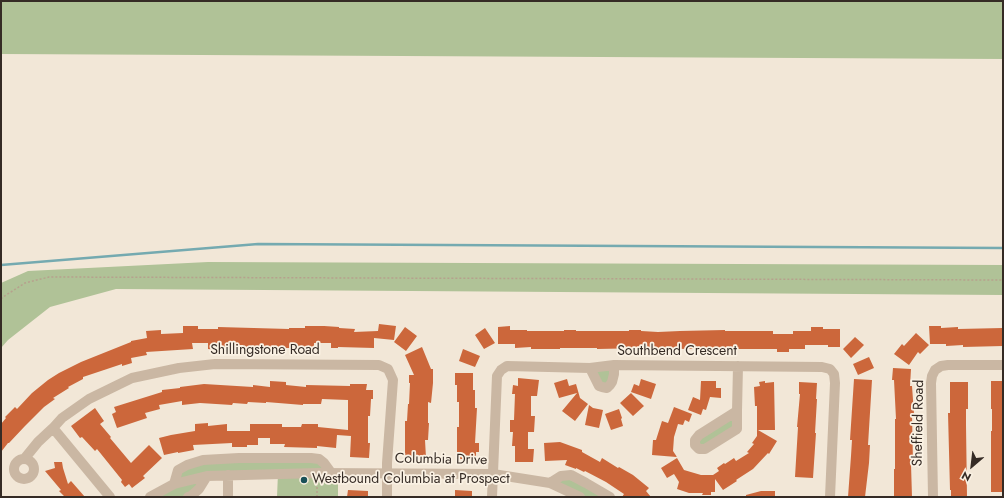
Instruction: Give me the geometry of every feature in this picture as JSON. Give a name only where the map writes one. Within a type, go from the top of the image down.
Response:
[{"type":"street","name":"Shillingstone Road","points":[[25,458],[38,442],[62,418],[89,399],[132,378],[179,368],[215,364],[379,364],[388,369],[393,380],[387,473],[387,497]]},
{"type":"street","name":"Sheffield Road","points":[[933,497],[931,384],[932,376],[935,370],[941,366],[948,365],[1003,365]]},
{"type":"street","name":"Southbend Crescent","points":[[492,497],[497,376],[501,370],[507,366],[590,368],[614,366],[738,366],[822,367],[830,369],[834,374],[835,383],[830,497]]},
{"type":"street","points":[[590,368],[599,386],[607,388],[612,382],[614,366]]},
{"type":"street","points":[[737,411],[738,366]]},
{"type":"street","points":[[53,428],[110,497]]},
{"type":"street","points":[[174,484],[178,470],[187,465],[202,460],[231,458],[319,459],[332,474]]},
{"type":"street","name":"Columbia Drive","points":[[150,497],[174,484],[207,476],[318,473],[493,474],[550,483],[580,497]]},
{"type":"street","points":[[228,475],[228,497]]},
{"type":"street","points":[[188,497],[199,489],[207,476]]},
{"type":"street","points":[[550,483],[561,476],[571,476],[586,482],[610,497]]},
{"type":"path","points":[[1,299],[25,283],[49,277],[1003,280]]},
{"type":"path","points":[[317,497],[318,473]]},
{"type":"green space","points":[[1,1],[1003,1],[1003,59],[1,54]]},
{"type":"green space","points":[[208,262],[1003,265],[1003,295],[116,289],[50,307],[8,340],[1,348],[1,283],[28,271]]},
{"type":"green space","points":[[614,365],[607,388],[590,368]]},
{"type":"green space","points":[[737,411],[737,429],[705,449],[695,440]]},
{"type":"green space","points":[[316,457],[338,473],[338,497],[277,497],[278,473],[206,474],[188,497],[150,497],[174,484],[177,469],[206,460]]},
{"type":"green space","points":[[561,476],[610,497],[580,497],[550,483]]},
{"type":"building","points":[[379,324],[396,326],[394,340],[374,338],[374,348],[331,348],[331,343],[314,343],[314,347],[250,350],[243,350],[243,345],[226,345],[226,351],[218,351],[208,349],[208,343],[192,343],[193,349],[146,352],[147,355],[131,358],[132,363],[122,366],[122,364],[83,377],[83,379],[68,387],[69,388],[53,398],[55,399],[44,407],[1,452],[1,424],[6,418],[5,417],[15,407],[17,409],[32,393],[59,373],[131,341],[147,338],[146,331],[161,330],[161,334],[183,333],[183,326],[198,326],[198,329],[218,329],[218,327],[289,329],[305,328],[305,326],[324,326],[355,329],[354,332],[378,331]]},
{"type":"building","points":[[510,326],[510,330],[527,331],[641,330],[658,332],[725,330],[773,331],[773,334],[793,334],[793,331],[811,331],[811,327],[823,327],[823,329],[840,329],[840,347],[828,347],[828,345],[805,345],[805,349],[789,349],[789,352],[777,352],[777,349],[729,348],[515,348],[515,344],[498,344],[498,327]]},
{"type":"building","points":[[929,326],[941,326],[941,328],[958,327],[958,329],[1003,328],[1003,346],[963,347],[963,345],[946,346],[946,344],[930,344]]},
{"type":"building","points":[[405,327],[417,336],[406,351],[394,342]]},
{"type":"building","points":[[485,328],[495,343],[484,349],[475,335]]},
{"type":"building","points":[[916,333],[929,345],[920,354],[918,352],[909,365],[894,354],[902,344],[904,346]]},
{"type":"building","points":[[855,337],[864,345],[851,358],[843,349]]},
{"type":"building","points":[[422,347],[431,369],[433,369],[431,403],[428,402],[428,440],[425,440],[426,458],[405,459],[405,421],[407,421],[409,404],[409,375],[414,375],[405,355]]},
{"type":"building","points":[[463,349],[480,356],[475,367],[459,361]]},
{"type":"building","points":[[869,357],[874,368],[858,375],[853,364]]},
{"type":"building","points":[[893,368],[911,369],[910,386],[912,386],[914,414],[912,414],[912,497],[894,497],[896,419],[894,380],[892,380]]},
{"type":"building","points":[[455,373],[473,373],[475,408],[477,408],[475,443],[479,443],[479,452],[476,452],[476,459],[457,459],[459,402],[457,402]]},
{"type":"building","points":[[518,378],[539,380],[537,396],[531,396],[531,416],[535,416],[534,432],[528,432],[528,449],[534,449],[533,462],[515,462],[515,446],[512,446],[513,432],[510,432],[510,420],[514,420],[515,394],[512,394],[513,385],[518,386]]},
{"type":"building","points":[[567,379],[569,386],[576,384],[580,398],[588,404],[575,421],[562,411],[577,393],[559,398],[554,383]]},
{"type":"building","points":[[641,379],[656,384],[651,399],[631,392],[634,384],[639,386]]},
{"type":"building","points":[[854,379],[872,380],[868,445],[870,445],[869,463],[865,497],[848,497]]},
{"type":"building","points":[[270,381],[286,382],[286,385],[306,387],[306,385],[350,386],[350,384],[367,384],[366,390],[373,390],[370,416],[368,416],[368,443],[370,443],[369,458],[350,457],[351,436],[337,435],[336,448],[317,446],[317,448],[284,447],[285,444],[270,444],[270,438],[258,438],[258,445],[247,445],[247,447],[232,447],[232,443],[193,445],[194,450],[164,455],[159,438],[195,431],[195,424],[208,423],[208,426],[227,424],[227,431],[250,431],[250,424],[282,424],[282,427],[301,427],[302,424],[318,424],[318,427],[348,430],[348,400],[322,399],[321,404],[303,405],[248,402],[247,404],[233,403],[232,405],[200,403],[182,405],[182,401],[159,405],[160,409],[145,413],[147,418],[117,428],[112,414],[116,412],[114,407],[162,392],[162,390],[204,384],[253,387],[253,385],[270,387]]},
{"type":"building","points":[[701,381],[716,381],[716,388],[721,388],[721,398],[710,397],[706,410],[703,409],[701,415],[688,410],[693,397],[700,400]]},
{"type":"building","points":[[765,381],[765,383],[774,382],[775,430],[758,430],[777,441],[769,454],[768,453],[753,469],[723,490],[715,479],[715,492],[711,492],[711,495],[702,495],[703,493],[689,493],[677,489],[679,482],[674,474],[667,478],[661,468],[677,458],[684,470],[701,475],[713,475],[719,471],[717,468],[724,463],[725,464],[734,458],[736,461],[749,453],[747,452],[754,444],[752,443],[757,436],[757,406],[755,406],[754,387],[760,386],[759,382]]},
{"type":"building","points":[[991,381],[1003,381],[1003,492],[991,492]]},
{"type":"building","points":[[799,382],[817,383],[813,478],[795,477],[800,394]]},
{"type":"building","points":[[950,382],[968,382],[968,409],[966,409],[967,497],[951,497],[948,413],[950,413]]},
{"type":"building","points":[[631,393],[644,406],[633,416],[620,403]]},
{"type":"building","points":[[589,405],[593,408],[603,410],[599,428],[585,425]]},
{"type":"building","points":[[674,407],[692,414],[689,422],[685,420],[683,425],[678,424],[674,437],[673,451],[677,457],[652,455],[653,440],[656,440],[662,421],[668,423]]},
{"type":"building","points":[[95,408],[104,421],[100,424],[131,463],[149,445],[162,458],[143,476],[145,478],[132,488],[129,484],[125,487],[121,482],[122,480],[97,449],[95,451],[82,437],[80,438],[71,426]]},
{"type":"building","points":[[619,409],[623,426],[611,430],[605,414]]},
{"type":"building","points":[[560,442],[582,450],[582,452],[600,462],[602,458],[633,475],[649,488],[646,491],[651,497],[622,497],[624,494],[606,482],[585,471],[584,472],[565,465],[567,460],[545,461],[544,443]]},
{"type":"building","points":[[54,462],[62,462],[68,484],[71,481],[85,497],[65,497],[59,491],[61,490],[45,471],[55,468]]},
{"type":"building","points":[[348,490],[368,491],[368,497],[347,497]]},
{"type":"building","points":[[455,490],[472,491],[472,497],[455,497]]},
{"type":"building","points":[[761,491],[775,491],[775,497],[746,497],[746,495]]},
{"type":"waterway","points":[[1,265],[258,244],[1003,248]]},
{"type":"place","name":"Westbound Columbia at Prospect","points":[[304,480]]}]
